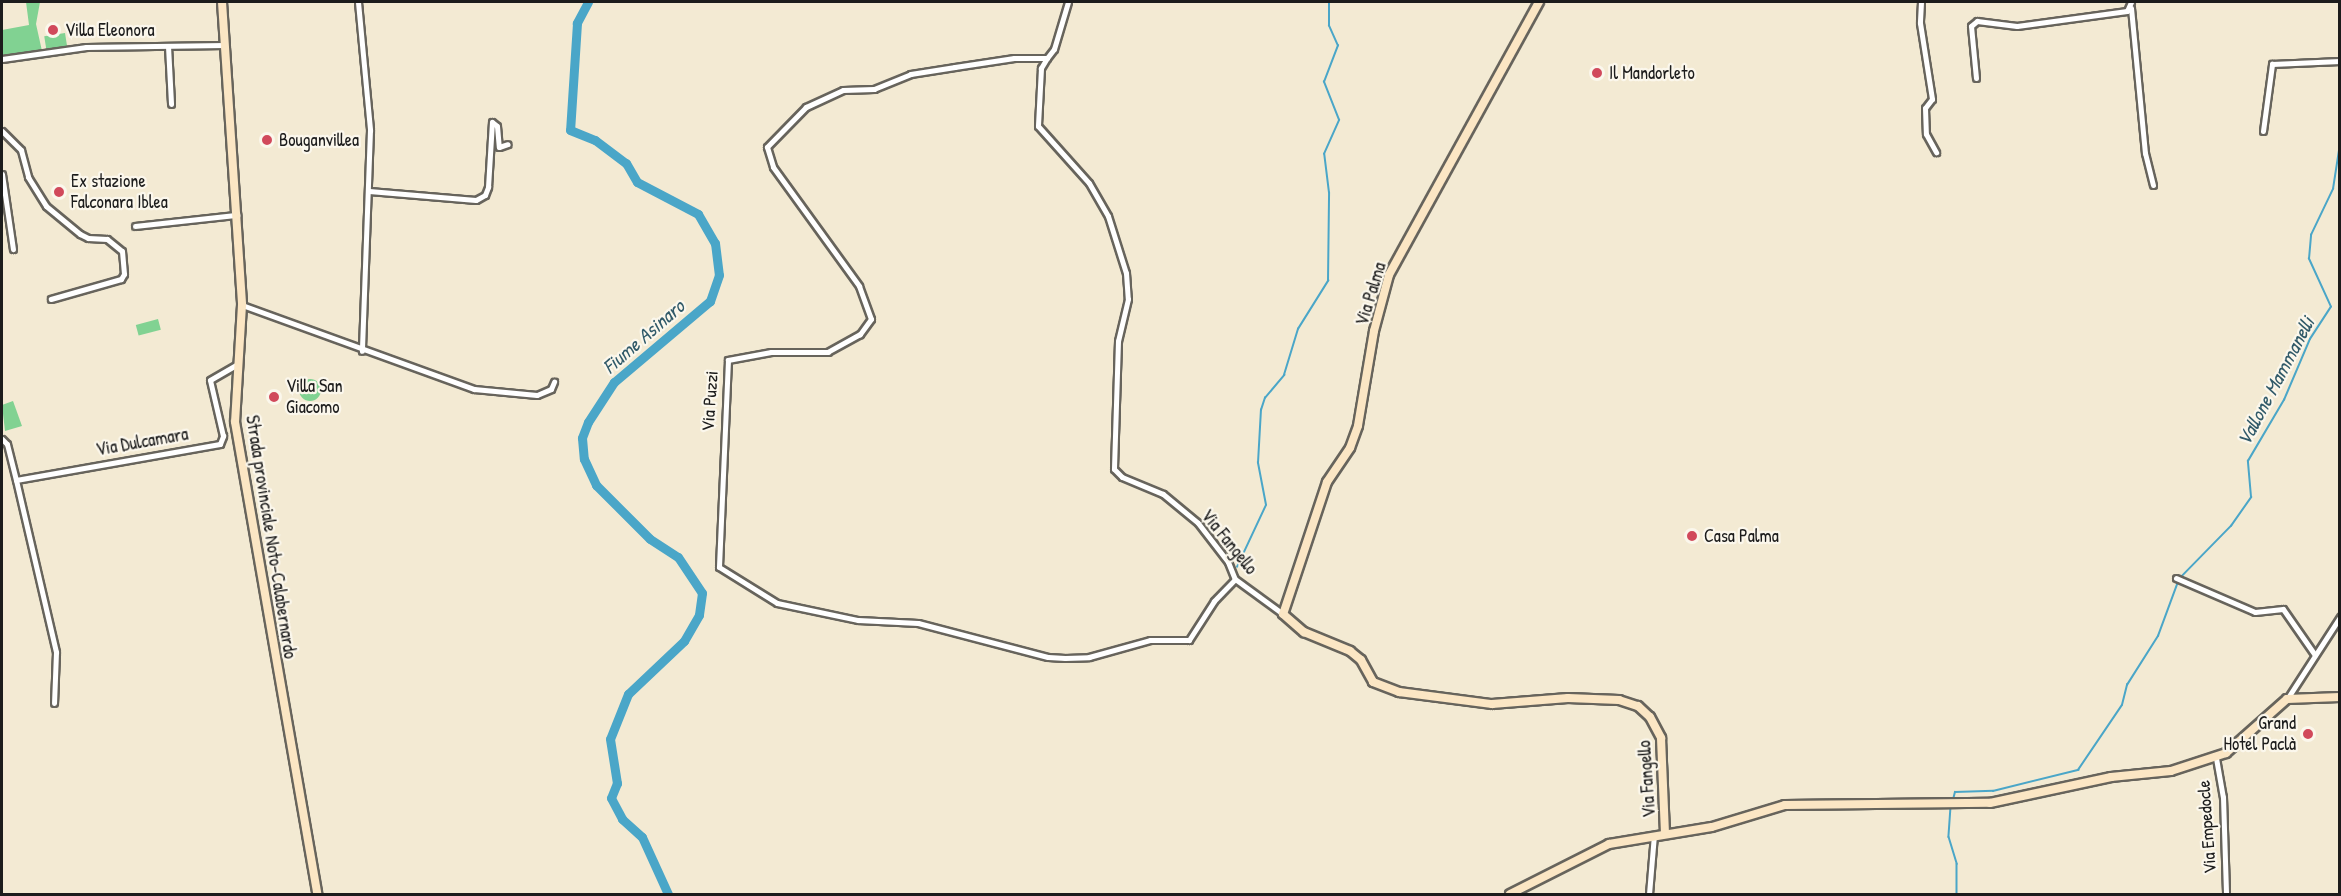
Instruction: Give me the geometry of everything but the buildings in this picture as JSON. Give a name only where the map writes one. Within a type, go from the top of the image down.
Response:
[{"type":"street","name":"Strada provinciale Noto-Calabernardo","points":[[222,2],[242,305],[238,364],[237,442],[317,894]]},
{"type":"street","points":[[357,2],[370,130],[362,351]]},
{"type":"street","points":[[1047,58],[1054,49],[1068,2]]},
{"type":"street","name":"Via Palma","points":[[1283,614],[1327,482],[1350,448],[1358,426],[1374,331],[1389,275],[1539,2]]},
{"type":"street","points":[[1921,2],[1920,23],[1932,99],[1925,108],[1926,134],[1935,152]]},
{"type":"street","points":[[1976,78],[1971,26],[1977,21],[2018,26],[2131,5],[2145,153],[2153,185]]},
{"type":"street","points":[[2,59],[67,48],[225,45]]},
{"type":"street","points":[[168,46],[171,104]]},
{"type":"street","name":"Via Puzzi","points":[[1047,58],[1014,58],[955,67],[911,74],[874,89],[843,90],[806,107],[768,147],[773,167],[859,286],[871,319],[860,334],[828,352],[771,352],[728,360],[719,567],[777,603],[858,620],[918,623],[1048,657],[1065,658],[1089,657],[1150,640],[1189,640],[1214,601],[1235,579]]},
{"type":"street","name":"Via Fangello","points":[[1047,58],[1041,68],[1038,126],[1089,183],[1108,216],[1126,273],[1128,299],[1118,341],[1114,469],[1122,477],[1163,494],[1198,523],[1228,562],[1235,579],[1304,632],[1350,651],[1361,660],[1373,682],[1399,692],[1492,704],[1568,698],[1619,700],[1638,706],[1655,724],[1661,738],[1665,834]]},
{"type":"street","points":[[2264,131],[2272,64],[2340,61]]},
{"type":"street","points":[[369,191],[476,200],[485,195],[488,187],[492,122],[497,126],[500,147],[508,144]]},
{"type":"street","points":[[2,131],[21,150],[28,177],[46,206],[80,234],[88,238],[107,239],[122,250],[124,274],[121,279],[51,298]]},
{"type":"street","points":[[2,174],[12,249],[2,192]]},
{"type":"street","points":[[135,226],[237,215]]},
{"type":"street","points":[[242,305],[443,381],[486,392],[537,395],[551,389],[554,382]]},
{"type":"street","name":"Via Dulcamara","points":[[16,480],[220,444],[223,436],[210,381],[238,364]]},
{"type":"street","points":[[2,439],[6,444],[16,480],[56,652],[54,703]]},
{"type":"street","points":[[2176,578],[2255,612],[2283,609],[2315,655]]},
{"type":"street","points":[[1510,894],[1609,844],[1712,827],[1785,805],[1990,803],[2111,777],[2171,771],[2216,758],[2243,741],[2287,699],[2340,617]]},
{"type":"street","points":[[2287,699],[2340,697]]},
{"type":"street","name":"Via Empedocle","points":[[2216,758],[2223,797],[2226,894]]},
{"type":"street","points":[[1649,894],[1654,835]]},
{"type":"green space","points":[[26,2],[40,2],[36,24],[42,51],[2,57],[2,30],[29,25]]},
{"type":"green space","points":[[65,33],[67,46],[46,49],[44,36]]},
{"type":"green space","points":[[158,319],[161,330],[139,336],[136,325]]},
{"type":"green space","points":[[310,379],[318,382],[321,390],[318,398],[310,401],[302,398],[299,390],[302,382]]},
{"type":"green space","points":[[13,401],[22,426],[5,431],[2,405]]},
{"type":"waterway","name":"Fiume Asinaro","points":[[588,2],[577,23],[570,130],[595,140],[626,163],[637,182],[698,214],[715,243],[719,275],[710,301],[614,382],[588,422],[582,438],[584,459],[596,485],[650,539],[678,557],[702,593],[699,615],[684,641],[628,694],[610,739],[617,783],[611,798],[622,819],[642,837],[668,894]]},
{"type":"waterway","points":[[1237,567],[1266,505],[1258,463],[1261,410],[1265,398],[1284,375],[1298,329],[1328,281],[1329,193],[1324,154],[1339,120],[1324,82],[1338,46],[1329,26],[1329,2]]},
{"type":"waterway","name":"Vallone Mammanelli","points":[[2180,578],[2231,526],[2251,497],[2248,461],[2284,400],[2310,339],[2331,307],[2309,259],[2311,235],[2333,189],[2340,144]]},
{"type":"waterway","name":"Vallone Mammanelli","points":[[1953,800],[1955,792],[1993,791],[2078,770],[2122,705],[2127,685],[2158,636],[2178,582]]},
{"type":"waterway","points":[[1951,807],[1949,837],[1957,864],[1957,894]]},
{"type":"place","name":"Villa Eleonora","points":[[53,30]]},
{"type":"place","name":"Il Mandorleto","points":[[1597,73]]},
{"type":"place","name":"Bouganvillea","points":[[267,140]]},
{"type":"place","name":"Ex stazione Falconara Iblea","points":[[59,192]]},
{"type":"place","name":"Villa San Giacomo","points":[[274,397]]},
{"type":"place","name":"Casa Palma","points":[[1692,536]]},
{"type":"place","name":"Grand Hotel Paclà","points":[[2308,734]]}]
